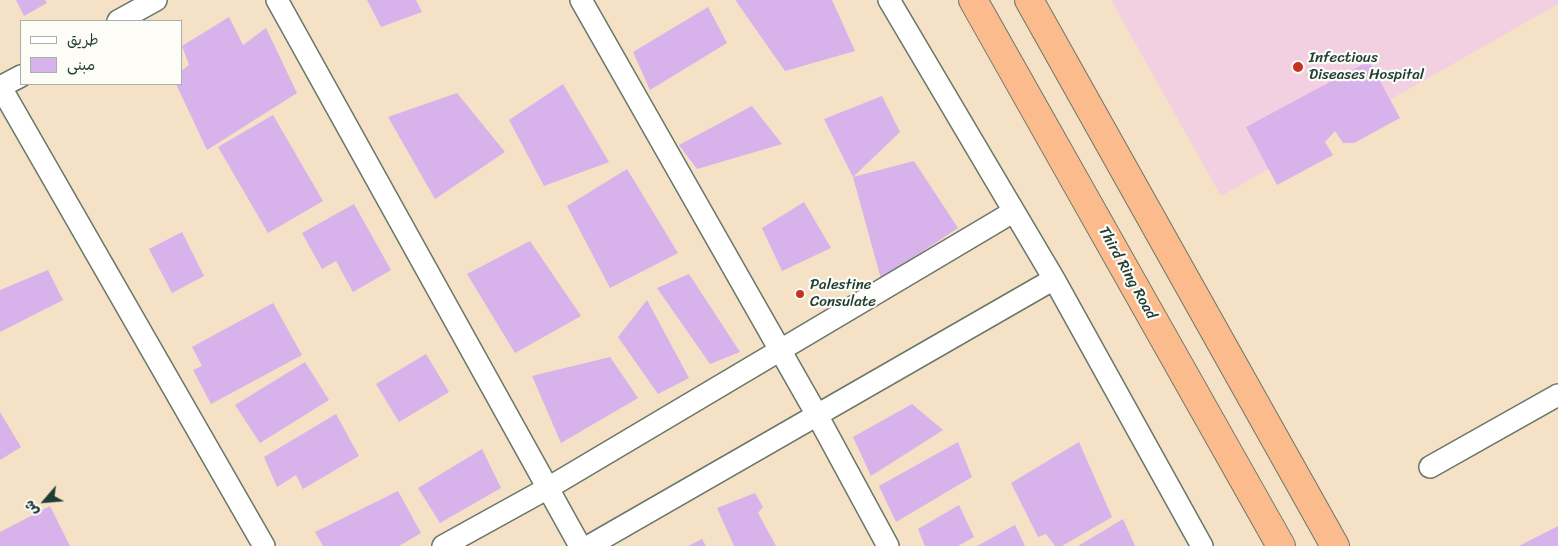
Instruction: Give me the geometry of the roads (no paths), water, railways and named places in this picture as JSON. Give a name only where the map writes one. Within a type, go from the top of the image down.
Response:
[{"type":"highway","name":"Third Ring Road","points":[[973,0],[1281,546]]},
{"type":"highway","points":[[1029,0],[1335,546]]},
{"type":"street","points":[[120,20],[156,0]]},
{"type":"street","points":[[277,0],[580,546]]},
{"type":"street","points":[[581,0],[817,414],[888,546]]},
{"type":"street","points":[[889,0],[1054,279],[1202,546]]},
{"type":"street","points":[[20,77],[0,87],[264,546]]},
{"type":"street","points":[[443,546],[548,488],[1013,212]]},
{"type":"street","points":[[590,546],[1054,279]]},
{"type":"street","points":[[1430,467],[1558,395]]},
{"type":"place","name":"Infectious Diseases Hospital","points":[[1298,67]]},
{"type":"place","name":"Palestine Consulate","points":[[800,294]]}]
